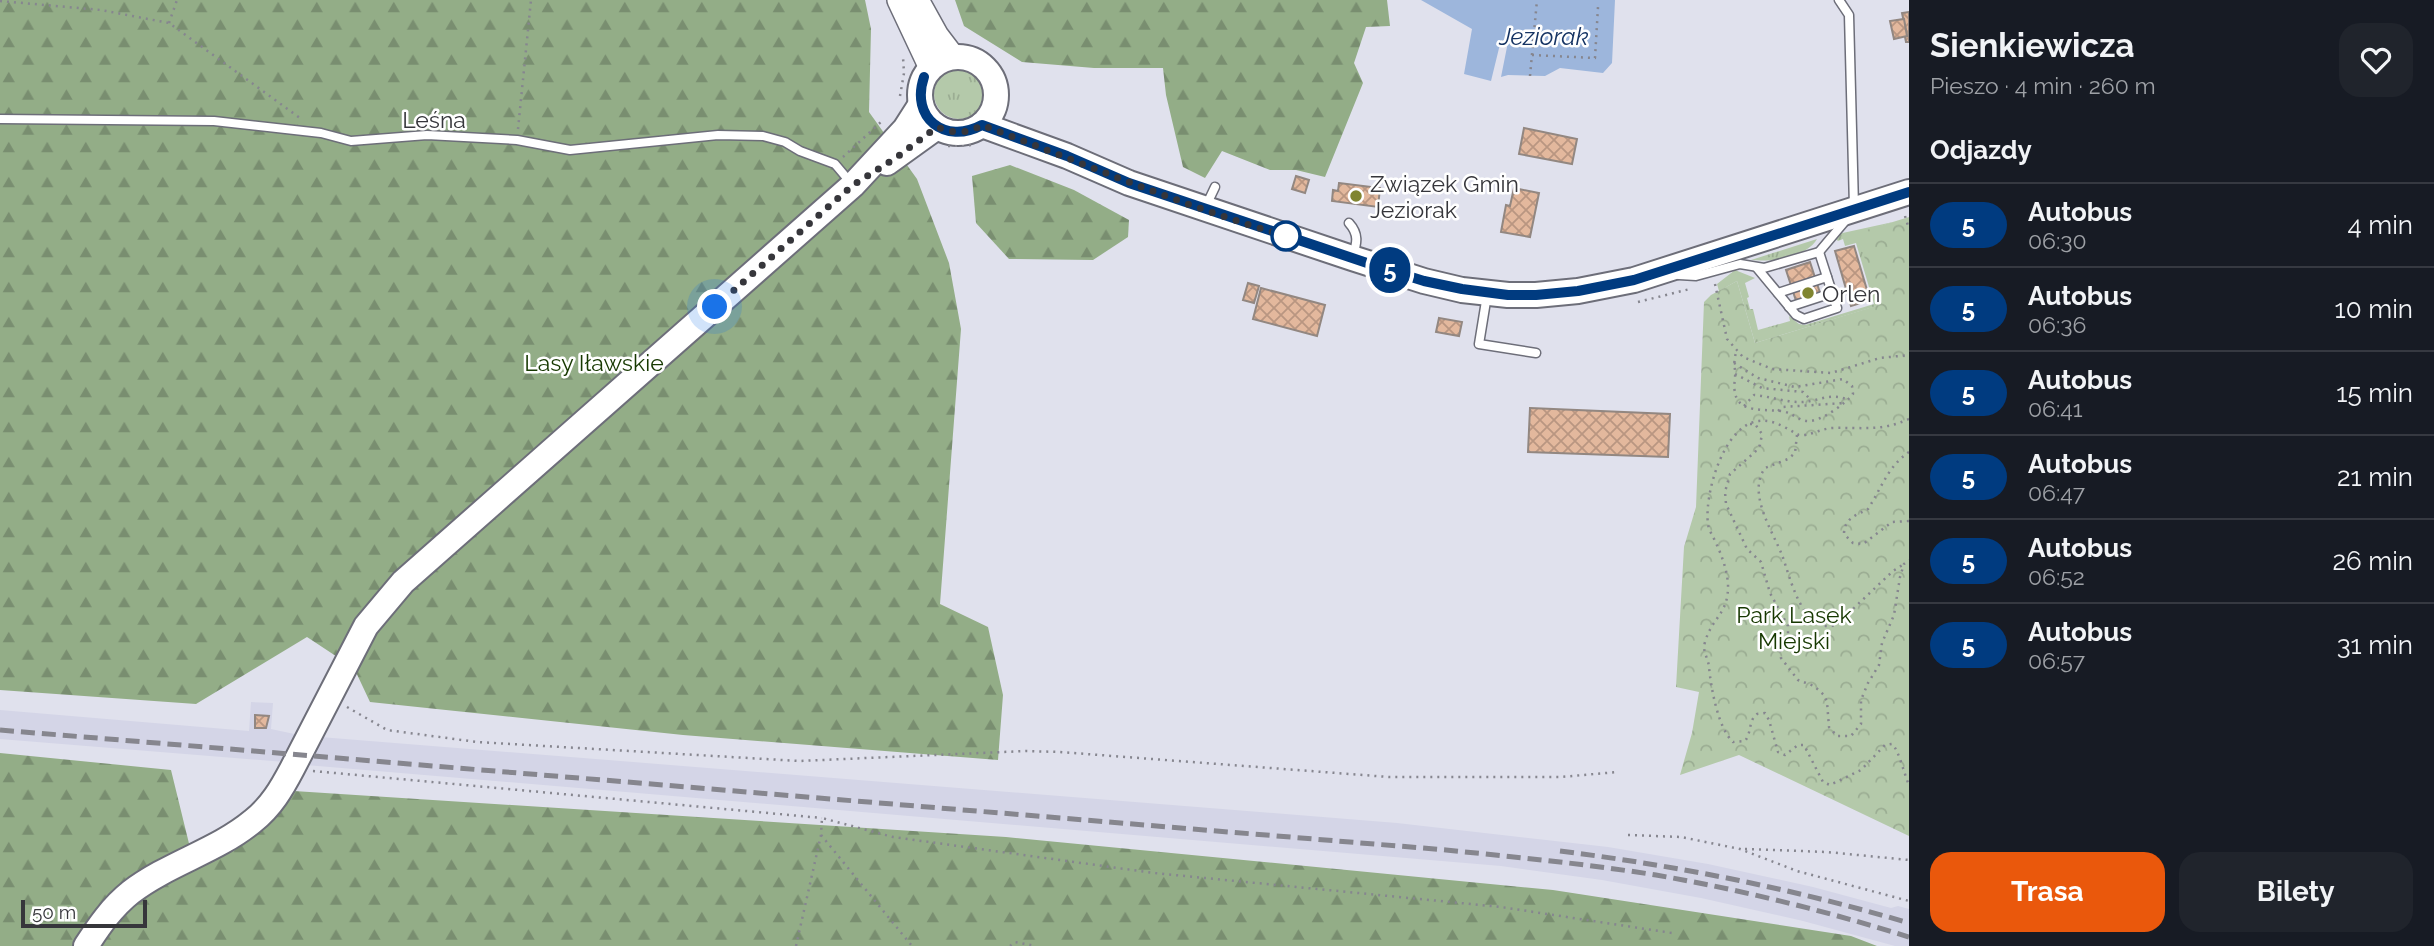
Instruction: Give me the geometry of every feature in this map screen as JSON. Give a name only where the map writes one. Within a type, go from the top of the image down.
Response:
[{"type":"main road","points":[[899,0],[931,68]]},
{"type":"main road","points":[[917,0],[937,36],[953,57]]},
{"type":"main road","points":[[86,946],[101,921],[131,892],[229,838],[255,820],[273,801],[292,769],[366,626],[403,582],[853,185],[905,129],[911,101],[931,68],[940,61],[953,57],[968,58],[991,74],[996,88],[996,102],[981,135]]},
{"type":"main road","points":[[911,101],[941,137]]},
{"type":"main road","points":[[996,102],[1067,156]]},
{"type":"main road","points":[[853,185],[897,157],[948,132],[981,135],[1067,156],[1129,183],[1210,198],[1352,258],[1424,281],[1488,292],[1536,295],[1612,285],[1854,211],[1908,207]]},
{"type":"lane","points":[[1659,272],[1696,276],[1740,264],[1757,268],[1778,266],[1819,252],[1854,211],[1849,15],[1839,0]]},
{"type":"lane","name":"Leśna","points":[[0,118],[214,121],[321,133],[351,141],[427,135],[517,140],[570,150],[718,135],[763,136],[785,142],[800,151],[835,164],[853,185]]},
{"type":"lane","points":[[1349,223],[1357,237],[1352,258]]},
{"type":"lane","points":[[1757,268],[1802,319],[1837,308],[1819,252]]},
{"type":"lane","points":[[1778,293],[1827,277]]},
{"type":"lane","points":[[1488,292],[1479,344],[1536,353]]},
{"type":"lane","points":[[1790,307],[1832,293]]},
{"type":"path","points":[[169,23],[177,0]]},
{"type":"path","points":[[517,140],[531,0]]},
{"type":"path","points":[[1530,76],[1537,0]]},
{"type":"path","points":[[0,1],[101,10],[169,23],[321,133]]},
{"type":"path","points":[[1532,55],[1595,58],[1598,7]]},
{"type":"path","points":[[903,53],[904,73],[911,101]]},
{"type":"path","points":[[835,164],[884,119],[895,119],[905,129]]},
{"type":"path","points":[[941,137],[981,135]]},
{"type":"path","points":[[1897,218],[1908,207]]},
{"type":"path","points":[[1908,207],[1909,229]]},
{"type":"path","points":[[1707,284],[1740,264]]},
{"type":"path","points":[[1714,281],[1725,337],[1750,362],[1775,370],[1826,373],[1840,372],[1880,358],[1909,355]]},
{"type":"path","points":[[1629,303],[1652,300],[1699,286]]},
{"type":"path","points":[[1734,363],[1758,377],[1803,387],[1843,379],[1852,386],[1853,394],[1846,402],[1806,421],[1786,412],[1744,406],[1737,401],[1734,394],[1734,363],[1737,351]]},
{"type":"path","points":[[1735,374],[1759,388],[1803,392],[1811,400]]},
{"type":"path","points":[[1783,390],[1786,384]]},
{"type":"path","points":[[1744,406],[1752,395],[1803,402],[1827,396],[1840,397],[1846,402]]},
{"type":"path","points":[[1778,411],[1786,407],[1846,402]]},
{"type":"path","points":[[1909,419],[1884,428],[1832,428],[1804,436],[1767,421],[1757,421],[1734,438],[1717,467],[1712,483],[1708,518],[1710,530],[1725,566],[1728,587],[1725,608],[1708,632],[1703,652],[1708,663],[1711,687],[1725,731],[1731,741],[1742,743],[1748,736],[1752,718],[1765,713],[1778,752],[1785,755],[1798,745],[1804,745],[1824,783],[1830,785],[1861,770],[1885,745],[1892,744],[1896,748],[1909,785]]},
{"type":"path","points":[[1749,425],[1758,427],[1762,439],[1755,452],[1730,474],[1725,492],[1726,504],[1740,529],[1745,546],[1761,562],[1768,588],[1788,626],[1788,635],[1780,649],[1783,662],[1798,680],[1814,686],[1824,695],[1829,727],[1837,736],[1851,737],[1861,724],[1862,696],[1880,665],[1882,643],[1894,615],[1899,577],[1904,564]]},
{"type":"path","points":[[1797,435],[1793,455],[1772,464],[1762,472],[1759,494],[1792,588],[1814,620],[1825,627],[1839,623],[1893,571],[1909,560]]},
{"type":"path","points":[[1909,452],[1894,465],[1868,509],[1855,514],[1847,522],[1844,534],[1850,541],[1863,544],[1892,522],[1909,521]]},
{"type":"path","points":[[329,696],[387,730],[477,742],[799,761],[1060,752],[1389,777],[1560,777],[1617,772]]},
{"type":"path","points":[[292,769],[822,818],[893,837],[1154,873],[1501,907],[1672,933]]},
{"type":"path","points":[[796,946],[821,835],[822,818]]},
{"type":"path","points":[[821,835],[912,946]]},
{"type":"path","points":[[1628,835],[1681,837],[1741,849],[1827,852],[1909,860]]},
{"type":"path","points":[[1741,849],[1797,871],[1909,901]]},
{"type":"path","points":[[1010,946],[1015,942],[1036,946]]},
{"type":"shaded area","points":[[251,702],[273,703],[271,729],[299,735],[285,762],[0,739],[0,710],[249,731]]},
{"type":"shaded area","points":[[320,737],[1397,823],[1608,847],[1708,864],[1813,887],[1891,908],[1898,906],[1909,909],[1909,946],[1895,946],[1803,921],[1701,898],[1602,880],[1501,866],[306,765]]},
{"type":"green space","name":"Lasy Iławskie","points":[[0,0],[865,0],[871,29],[869,112],[917,179],[949,263],[961,329],[940,604],[988,627],[1003,695],[998,760],[683,735],[370,702],[354,668],[307,637],[196,704],[0,690]]},
{"type":"green space","points":[[955,0],[1387,0],[1390,26],[1366,27],[1354,63],[1363,83],[1325,177],[1296,170],[1270,170],[1222,151],[1205,178],[1183,167],[1166,95],[1163,68],[1094,68],[1022,62],[964,26]]},
{"type":"green space","points":[[959,69],[977,76],[984,94],[977,112],[959,119],[941,112],[934,94],[941,76]]},
{"type":"green space","points":[[1010,165],[1074,190],[1129,220],[1128,237],[1093,260],[1009,259],[976,223],[972,176]]},
{"type":"green space","name":"Park Lasek Miejski","points":[[1909,217],[1909,836],[1739,755],[1680,775],[1692,733],[1699,692],[1676,687],[1684,547],[1696,507],[1704,302],[1711,295],[1737,281],[1755,343],[1879,305],[1857,233]]},
{"type":"green space","points":[[1893,222],[1858,234],[1880,305],[1755,343],[1737,281],[1719,291],[1717,284],[1735,270],[1755,278],[1745,283],[1750,309],[1753,309],[1758,330],[1790,321],[1789,316],[1805,325],[1874,304],[1856,243],[1845,246],[1843,239],[1838,241],[1835,238],[1838,234]]},
{"type":"green space","points":[[1817,239],[1797,255],[1751,260]]},
{"type":"green space","points":[[0,753],[171,770],[195,868],[294,791],[1006,837],[1553,890],[1851,936],[1877,946],[0,946]]},
{"type":"water","name":"Jeziorak","points":[[1421,0],[1615,0],[1612,63],[1603,73],[1560,68],[1545,76],[1501,77],[1508,42],[1501,40],[1491,81],[1464,74],[1472,29]]},
{"type":"building","points":[[1909,12],[1909,42],[1906,42],[1902,13]]},
{"type":"building","points":[[1904,19],[1907,36],[1894,39],[1890,21]]},
{"type":"building","points":[[1524,128],[1577,139],[1572,164],[1519,154]]},
{"type":"building","points":[[1296,176],[1309,180],[1305,193],[1292,189]]},
{"type":"building","name":"Związek Gmin Jeziorak","points":[[1339,183],[1380,188],[1378,207],[1332,201],[1333,190],[1338,191]]},
{"type":"building","points":[[1514,188],[1539,193],[1530,237],[1501,232],[1506,205],[1510,206]]},
{"type":"building","points":[[1854,246],[1870,300],[1851,306],[1835,251]]},
{"type":"building","points":[[1810,262],[1822,299],[1798,307],[1786,270]]},
{"type":"building","points":[[1248,283],[1259,286],[1254,303],[1243,300]]},
{"type":"building","points":[[1261,288],[1325,305],[1317,336],[1253,319]]},
{"type":"building","points":[[1439,318],[1462,322],[1459,336],[1436,332]]},
{"type":"building","points":[[1530,408],[1670,414],[1668,457],[1528,452]]},
{"type":"building","points":[[255,715],[269,716],[266,728],[255,728]]},
{"type":"railway","points":[[0,730],[1525,858],[1630,871],[1720,887],[1909,937]]},
{"type":"railway","points":[[1560,851],[1736,880],[1909,923]]},
{"type":"bus line","name":"5","points":[[924,77],[920,98],[923,109],[928,119],[948,132],[960,133],[982,125],[1067,156],[1129,183],[1376,266],[1424,281],[1508,295],[1578,291],[1634,280],[1909,192]]},
{"type":"place","name":"Związek Gmin Jeziorak","points":[[1356,196]]},
{"type":"place","name":"Orlen","points":[[1808,293]]},
{"type":"route","points":[[715,307],[853,185],[937,127],[960,133],[982,125],[1067,156],[1129,183],[1286,236]]}]
